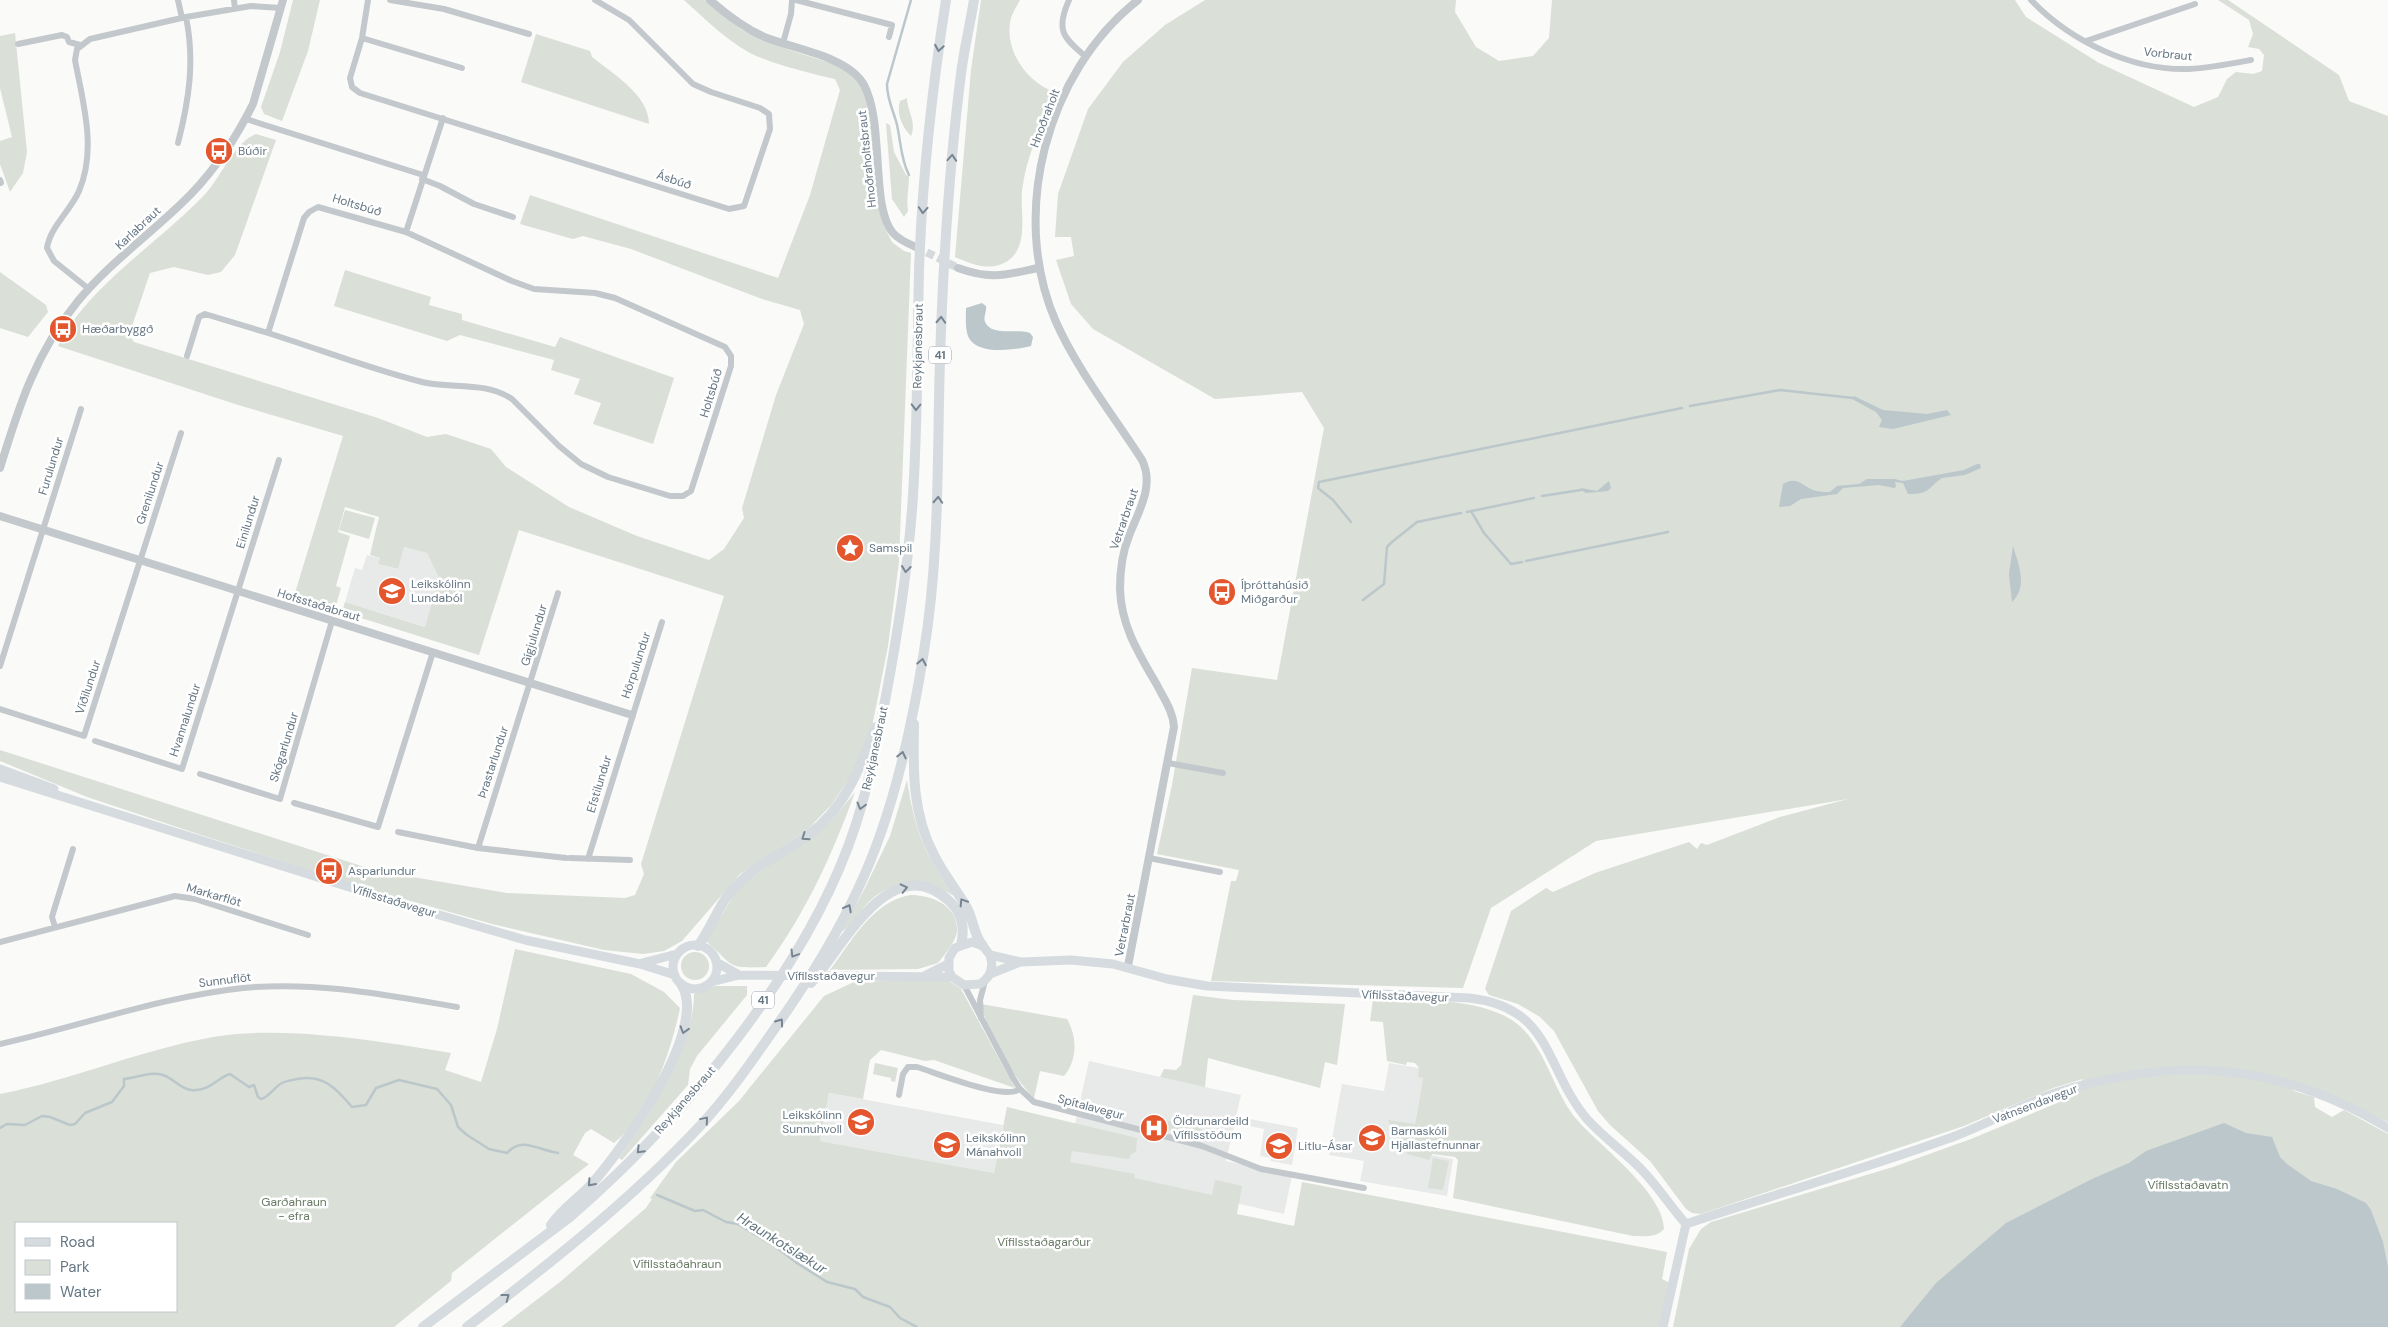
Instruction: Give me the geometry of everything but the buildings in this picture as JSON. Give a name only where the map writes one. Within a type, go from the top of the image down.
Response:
[{"type":"highway","name":"Reykjanesbraut","points":[[423,1327],[592,1198],[673,1117],[736,1039],[792,958],[839,870],[856,824],[875,756],[899,629],[911,520],[915,454],[920,268],[937,59],[946,0]]},
{"type":"highway","name":"Reykjanesbraut","points":[[467,1327],[537,1273],[624,1200],[701,1125],[745,1072],[798,996],[854,897],[870,862],[891,798],[914,710],[929,611],[938,498],[941,319],[953,147],[961,75],[974,0]]},
{"type":"highway","points":[[698,946],[735,886],[749,873],[808,835],[837,806],[854,781],[884,708]]},
{"type":"highway","points":[[914,710],[913,773],[920,822],[935,858],[968,909],[977,938],[983,946]]},
{"type":"highway","points":[[798,996],[827,965],[871,906],[900,888],[911,886],[925,888],[940,894],[950,901],[962,919],[964,928],[960,945]]},
{"type":"highway","points":[[546,1233],[554,1220],[589,1186],[616,1154],[657,1091],[681,1039],[688,1017],[688,1002],[678,979]]},
{"type":"main road","name":"Vífilsstaðavegur","points":[[0,769],[96,806]]},
{"type":"main road","name":"Vífilsstaðavegur","points":[[0,777],[419,909],[525,940],[640,964],[678,979],[686,987],[699,988],[711,982],[739,975],[924,975],[952,977]]},
{"type":"main road","points":[[964,986],[952,977],[948,964],[952,953],[960,945],[972,942],[983,946],[990,954],[992,968],[987,978]]},
{"type":"main road","name":"Vífilsstaðavegur","points":[[640,964],[665,959],[678,954],[686,947],[698,946],[709,951],[716,962],[739,975]]},
{"type":"main road","points":[[678,954],[673,964],[678,979]]},
{"type":"main road","name":"Vífilsstaðavegur","points":[[990,954],[1021,962],[1071,960],[1128,966],[1167,979],[1207,986],[1469,998],[1499,1004],[1518,1014],[1538,1033],[1548,1047],[1571,1095],[1585,1116],[1645,1173],[1686,1224]]},
{"type":"main road","points":[[711,982],[716,969],[716,962]]},
{"type":"main road","name":"Vífilsstaðavegur","points":[[964,986],[975,986],[987,978],[1021,962]]},
{"type":"main road","name":"Vífilsstaðavegur","points":[[924,975],[948,964]]},
{"type":"main road","name":"Vatnsendavegur","points":[[1686,1224],[1946,1140],[2057,1092],[2127,1075],[2198,1069],[2263,1076],[2309,1090],[2388,1128]]},
{"type":"main road","points":[[1664,1327],[1686,1224]]},
{"type":"street","points":[[178,0],[191,52],[189,98],[178,143]]},
{"type":"street","points":[[234,0],[235,9]]},
{"type":"street","name":"Ásbúð","points":[[368,0],[362,38],[351,71],[352,87],[360,93],[729,209],[744,206],[770,129],[769,114],[760,108],[693,84],[629,20],[595,0]]},
{"type":"street","points":[[390,0],[444,9],[529,34]]},
{"type":"street","name":"Hnoðraholtsbraut","points":[[710,0],[744,26],[783,43],[839,62],[854,72],[863,82],[875,118],[886,217],[893,234],[916,247]]},
{"type":"street","points":[[783,43],[790,20],[792,0]]},
{"type":"street","points":[[796,0],[892,25],[889,37]]},
{"type":"street","points":[[1070,0],[1063,16],[1063,32],[1071,44],[1086,56]]},
{"type":"street","name":"Hnoðraholt","points":[[1038,268],[1036,204],[1042,159],[1049,133],[1066,93],[1086,56],[1113,23],[1138,0]]},
{"type":"street","name":"Vorbraut","points":[[2030,0],[2069,32],[2124,59],[2148,66],[2188,69],[2251,60]]},
{"type":"street","points":[[89,289],[54,261],[47,248],[51,237],[75,199],[86,166],[87,128],[76,60],[76,49],[90,39],[184,18],[251,6],[282,4]]},
{"type":"street","name":"Karlabraut","points":[[0,468],[24,393],[36,365],[59,326],[89,289],[190,195],[222,157],[246,119],[253,104],[282,4]]},
{"type":"street","points":[[2086,41],[2195,4]]},
{"type":"street","points":[[18,44],[62,35],[67,37],[69,42],[80,45]]},
{"type":"street","points":[[362,38],[462,68]]},
{"type":"street","points":[[406,232],[442,118]]},
{"type":"street","points":[[246,119],[422,177],[474,204],[513,217]]},
{"type":"street","name":"Holtsbúð","points":[[187,356],[199,317],[205,314],[421,382],[482,388],[502,393],[512,399],[573,459],[590,469],[670,496],[680,497],[689,493],[694,484],[732,360],[728,350],[721,344],[625,301],[605,295],[534,288],[522,285],[406,232],[326,207],[318,207],[308,212],[304,218],[268,333]]},
{"type":"street","points":[[958,268],[977,275],[991,277],[1038,268]]},
{"type":"street","name":"Vetrarbraut","points":[[1038,268],[1056,322],[1068,345],[1142,460],[1147,472],[1146,488],[1123,557],[1120,590],[1123,615],[1130,638],[1172,716],[1174,727],[1128,966]]},
{"type":"street","name":"Furulundur","points":[[0,666],[81,409]]},
{"type":"street","name":"Grenilundur","points":[[141,560],[181,433]]},
{"type":"street","name":"Einilundur","points":[[238,591],[279,460]]},
{"type":"street","name":"Hofsstaðabraut","points":[[0,516],[632,715]]},
{"type":"street","name":"Víðilundur","points":[[0,710],[84,736],[141,560]]},
{"type":"street","name":"Hvannalundur","points":[[95,741],[182,769],[238,591]]},
{"type":"street","name":"Gígjulundur","points":[[530,684],[558,593]]},
{"type":"street","name":"Skógarlundur","points":[[200,774],[280,799],[332,621]]},
{"type":"street","name":"Hörpulundur","points":[[632,715],[662,622]]},
{"type":"street","points":[[294,803],[378,827],[434,652]]},
{"type":"street","name":"Þrastarlundur","points":[[478,848],[530,684]]},
{"type":"street","name":"Efstilundur","points":[[588,858],[632,715]]},
{"type":"street","points":[[1168,763],[1223,773]]},
{"type":"street","points":[[398,832],[478,848],[568,858],[630,860]]},
{"type":"street","points":[[55,927],[52,917],[73,849]]},
{"type":"street","points":[[1149,858],[1220,872]]},
{"type":"street","name":"Markarflöt","points":[[0,942],[175,896],[195,899],[308,935]]},
{"type":"street","name":"Spítalavegur","points":[[982,1019],[980,1000],[987,978]]},
{"type":"street","name":"Sunnuflöt","points":[[0,1044],[178,998],[244,988],[287,986],[368,991],[457,1007]]},
{"type":"street","name":"Spítalavegur","points":[[964,986],[1020,1089],[1029,1099],[1040,1104],[1202,1146],[1261,1169],[1364,1188]]},
{"type":"street","points":[[899,1095],[903,1074],[908,1067],[917,1067],[998,1091],[1013,1093],[1020,1089]]},
{"type":"shaded area","name":"Leikskólinn Lundaból","points":[[404,547],[427,553],[439,578],[426,627],[345,602],[355,568],[362,570],[367,555],[380,558],[378,564],[397,569]]},
{"type":"shaded area","name":"Öldrunardeild Vífilsstöðum","points":[[1089,1061],[1241,1095],[1226,1161],[1292,1176],[1284,1214],[1066,1165]]},
{"type":"shaded area","name":"Barnaskóli Hjallastefnunnar","points":[[1389,1063],[1419,1068],[1423,1078],[1410,1151],[1453,1159],[1447,1196],[1360,1181],[1364,1161],[1329,1155],[1342,1084],[1384,1091]]},
{"type":"shaded area","points":[[829,1093],[1003,1125],[994,1173],[820,1141]]},
{"type":"shaded area","name":"Litlu-Ásar","points":[[1250,1119],[1298,1128],[1292,1165],[1271,1161],[1271,1158],[1260,1156],[1264,1129],[1249,1126]]},
{"type":"green space","points":[[293,0],[320,0],[308,51],[282,121],[264,114],[261,107],[280,52]]},
{"type":"green space","points":[[684,0],[705,0],[742,30],[787,49],[839,66],[852,74],[861,85],[866,99],[874,146],[879,208],[885,228],[892,242],[904,251],[911,253],[899,562],[888,646],[872,727],[854,771],[832,804],[807,830],[740,874],[682,941],[664,951],[643,954],[604,950],[492,924],[358,886],[87,797],[0,761],[0,750],[377,871],[507,893],[625,898],[635,895],[644,874],[641,864],[724,596],[519,530],[479,655],[342,612],[345,602],[425,627],[439,578],[427,553],[404,547],[398,569],[378,564],[380,558],[370,555],[379,517],[345,507],[338,532],[350,536],[336,586],[341,588],[335,609],[294,596],[343,436],[235,404],[58,346],[71,324],[88,303],[127,264],[207,192],[235,151],[242,144],[256,134],[276,140],[235,255],[221,272],[208,275],[174,267],[150,273],[129,335],[134,342],[378,418],[427,437],[446,434],[491,449],[506,467],[569,507],[637,536],[709,560],[724,549],[744,518],[742,508],[776,395],[804,324],[800,310],[762,299],[631,249],[583,236],[573,239],[520,224],[530,195],[778,278],[810,195],[840,90],[835,79],[758,57],[741,48]]},
{"type":"green space","points":[[981,0],[1020,0],[1011,18],[1009,30],[1014,53],[1027,73],[1035,81],[1055,92],[1027,165],[1022,191],[1022,228],[1019,246],[1009,260],[1002,264],[988,267],[955,257],[971,70]]},
{"type":"green space","points":[[1205,0],[1456,0],[1455,12],[1476,47],[1499,61],[1533,56],[1549,38],[1552,0],[2015,0],[2026,17],[2099,63],[2194,107],[2218,97],[2227,79],[2236,72],[2253,74],[2262,71],[2264,55],[2259,49],[2248,47],[2253,34],[2249,20],[2218,0],[2228,0],[2339,75],[2349,101],[2388,116],[2388,1122],[2315,1088],[2280,1077],[2294,1091],[2314,1097],[2315,1107],[2332,1117],[2344,1110],[2388,1134],[2388,1327],[1673,1327],[1689,1249],[1701,1229],[1711,1222],[1893,1167],[1971,1139],[2074,1096],[2083,1079],[2053,1088],[1964,1126],[1701,1214],[1692,1213],[1686,1209],[1650,1161],[1610,1125],[1598,1111],[1554,1031],[1540,1017],[1518,1004],[1489,995],[1485,989],[1511,911],[1546,888],[1553,892],[1595,873],[1689,842],[1697,849],[1701,843],[1707,845],[1780,817],[1848,799],[1596,841],[1491,908],[1463,988],[1211,981],[1231,881],[1236,881],[1239,870],[1157,854],[1172,785],[1192,668],[1277,680],[1324,428],[1302,392],[1215,399],[1093,329],[1071,304],[1056,260],[1074,256],[1071,237],[1055,237],[1058,194],[1088,109],[1123,62],[1165,25]]},
{"type":"green space","points":[[15,33],[27,152],[23,173],[10,192],[0,164],[0,141],[12,137],[0,88],[0,36]]},
{"type":"green space","points":[[536,34],[590,51],[592,57],[637,95],[647,113],[649,124],[521,82]]},
{"type":"green space","points":[[907,98],[913,126],[911,136],[899,115],[900,101]]},
{"type":"green space","points":[[886,123],[890,125],[894,152],[906,175],[909,176],[908,211],[904,217],[892,199]]},
{"type":"green space","points":[[345,270],[431,297],[429,305],[462,314],[462,320],[555,347],[560,337],[674,378],[653,444],[593,424],[601,403],[574,394],[580,379],[551,370],[554,360],[460,335],[447,341],[334,306]]},
{"type":"green space","points":[[0,272],[46,305],[48,312],[28,337],[0,328]]},
{"type":"green space","points":[[345,510],[375,518],[369,539],[339,530]]},
{"type":"green space","points":[[907,780],[917,828],[922,841],[935,867],[954,896],[930,886],[907,884],[895,886],[874,897],[851,924],[841,932],[890,836]]},
{"type":"green space","points":[[855,792],[837,839],[817,883],[794,925],[766,967],[743,967],[731,964],[706,941],[739,887],[833,819]]},
{"type":"green space","points":[[918,895],[941,902],[956,920],[957,933],[950,947],[938,963],[918,969],[830,970],[855,935],[874,914],[897,899]]},
{"type":"green space","name":"Garðahraun - efra","points":[[515,949],[631,974],[664,992],[680,1008],[671,1043],[657,1081],[648,1099],[627,1130],[614,1143],[591,1129],[585,1133],[573,1155],[589,1164],[452,1273],[451,1281],[394,1327],[0,1327],[0,1094],[53,1081],[159,1049],[213,1037],[270,1033],[332,1036],[451,1053],[445,1070],[481,1082],[497,1029]]},
{"type":"green space","points":[[695,952],[705,956],[709,966],[705,976],[695,980],[685,976],[681,966],[685,956]]},
{"type":"green space","points":[[949,981],[961,989],[1015,1088],[934,1060],[925,1061],[881,1050],[870,1060],[863,1099],[829,1093],[820,1141],[994,1173],[1007,1107],[1137,1138],[1136,1152],[1131,1154],[1129,1159],[1072,1151],[1070,1162],[1135,1174],[1134,1178],[1212,1195],[1215,1180],[1242,1186],[1237,1214],[1294,1226],[1302,1182],[1667,1252],[1662,1279],[1672,1284],[1663,1327],[501,1327],[560,1282],[646,1208],[652,1199],[650,1198],[676,1162],[739,1101],[824,996],[854,982]]},
{"type":"green space","points":[[714,986],[747,986],[747,995],[697,1056],[690,1069],[688,1085],[622,1160],[619,1158],[644,1122],[678,1058],[687,1036],[694,994]]},
{"type":"green space","points":[[1193,995],[1233,1000],[1345,1004],[1337,1065],[1325,1062],[1320,1088],[1208,1058],[1205,1087],[1160,1077],[1164,1069],[1176,1070],[1181,1065]]},
{"type":"green space","points":[[1373,999],[1440,1001],[1474,1006],[1505,1016],[1518,1025],[1529,1036],[1538,1050],[1560,1094],[1578,1121],[1629,1171],[1654,1200],[1661,1215],[1664,1229],[1654,1235],[1633,1236],[1453,1198],[1458,1160],[1455,1157],[1432,1154],[1429,1160],[1407,1154],[1402,1146],[1402,1139],[1396,1136],[1388,1120],[1415,1124],[1423,1078],[1418,1077],[1419,1068],[1415,1063],[1407,1062],[1406,1065],[1387,1061],[1383,1022],[1370,1021]]},
{"type":"green space","points":[[981,1004],[1067,1019],[1074,1040],[1074,1055],[1069,1070],[1064,1076],[1040,1071],[1034,1098],[1009,1067],[989,1029]]},
{"type":"green space","points":[[875,1063],[898,1068],[895,1082],[891,1081],[891,1078],[873,1074]]},
{"type":"green space","points":[[1164,1120],[1197,1127],[1202,1130],[1202,1136],[1194,1139],[1177,1129],[1161,1132],[1157,1129],[1157,1123]]},
{"type":"green space","points":[[1433,1158],[1449,1161],[1443,1190],[1428,1188]]},
{"type":"water","points":[[982,303],[986,306],[985,322],[988,327],[999,331],[1030,333],[1033,337],[1031,346],[996,350],[979,347],[972,342],[967,333],[966,308]]},
{"type":"water","points":[[1854,396],[1883,410],[1927,414],[1947,410],[1951,415],[1893,429],[1879,427],[1882,420],[1876,412],[1852,399]]},
{"type":"water","points":[[1980,464],[1981,468],[1965,475],[1942,478],[1928,490],[1921,493],[1908,494],[1903,483],[1895,482],[1896,487],[1894,488],[1879,485],[1843,488],[1837,494],[1801,499],[1790,506],[1779,507],[1783,484],[1792,481],[1799,482],[1815,491],[1830,492],[1837,486],[1859,484],[1867,479],[1903,481],[1964,470]]},
{"type":"water","points":[[1609,481],[1611,488],[1608,491],[1586,493],[1581,490],[1581,488],[1597,491]]},
{"type":"water","points":[[2013,546],[2020,568],[2021,583],[2017,596],[2012,602],[2009,574]]},
{"type":"water","name":"Vífilsstaðavatn","points":[[2224,1123],[2246,1133],[2272,1137],[2280,1157],[2311,1181],[2337,1189],[2366,1203],[2371,1210],[2383,1242],[2388,1267],[2388,1327],[1900,1327],[1936,1283],[2006,1223],[2092,1179],[2129,1163],[2146,1151]]},
{"type":"waterway","points":[[909,175],[904,162],[887,84],[911,0]]},
{"type":"waterway","points":[[1690,406],[1780,390],[1853,398]]},
{"type":"waterway","points":[[1351,522],[1333,500],[1318,488],[1319,482],[1682,408]]},
{"type":"waterway","points":[[1542,496],[1581,490]]},
{"type":"waterway","points":[[1467,512],[1534,498]]},
{"type":"waterway","points":[[1471,511],[1484,533],[1511,564],[1522,562]]},
{"type":"waterway","points":[[1363,600],[1384,584],[1387,547],[1392,542],[1417,522],[1461,513]]},
{"type":"waterway","points":[[1526,561],[1668,532]]},
{"type":"waterway","name":"Hraunkotslækur","points":[[0,1128],[7,1124],[25,1125],[42,1116],[70,1125],[75,1124],[85,1113],[112,1102],[124,1086],[124,1079],[148,1074],[163,1075],[183,1088],[191,1090],[208,1087],[230,1074],[249,1087],[254,1085],[258,1097],[261,1099],[284,1082],[306,1078],[314,1079],[334,1088],[352,1107],[366,1105],[376,1088],[399,1080],[437,1089],[451,1105],[458,1127],[489,1149],[507,1153],[518,1145],[530,1145],[558,1153]]},
{"type":"waterway","name":"Hraunkotslækur","points":[[657,1195],[695,1211],[703,1210],[726,1222],[738,1224],[827,1282],[855,1289],[863,1297],[890,1307],[900,1318],[917,1327]]},
{"type":"tunnel","points":[[916,247],[958,268]]},
{"type":"place","name":"Búðir","points":[[219,151]]},
{"type":"place","name":"Hæðarbyggð","points":[[63,329]]},
{"type":"place","name":"Samspil","points":[[850,548]]},
{"type":"place","name":"Leikskólinn Lundaból","points":[[392,591]]},
{"type":"place","name":"Íþróttahúsið Miðgarður","points":[[1222,592]]},
{"type":"place","name":"Asparlundur","points":[[329,871]]},
{"type":"place","name":"Leikskólinn Sunnuhvoll","points":[[861,1122]]},
{"type":"place","name":"Öldrunardeild Vífilsstöðum","points":[[1154,1128]]},
{"type":"place","name":"Barnaskóli Hjallastefnunnar","points":[[1372,1138]]},
{"type":"place","name":"Leikskólinn Mánahvoll","points":[[947,1145]]},
{"type":"place","name":"Litlu-Ásar","points":[[1279,1146]]},
{"type":"park label","name":"Vífilsstaðagarður","points":[[1044,1242]]},
{"type":"park label","name":"Vífilsstaðahraun","points":[[677,1264]]}]
